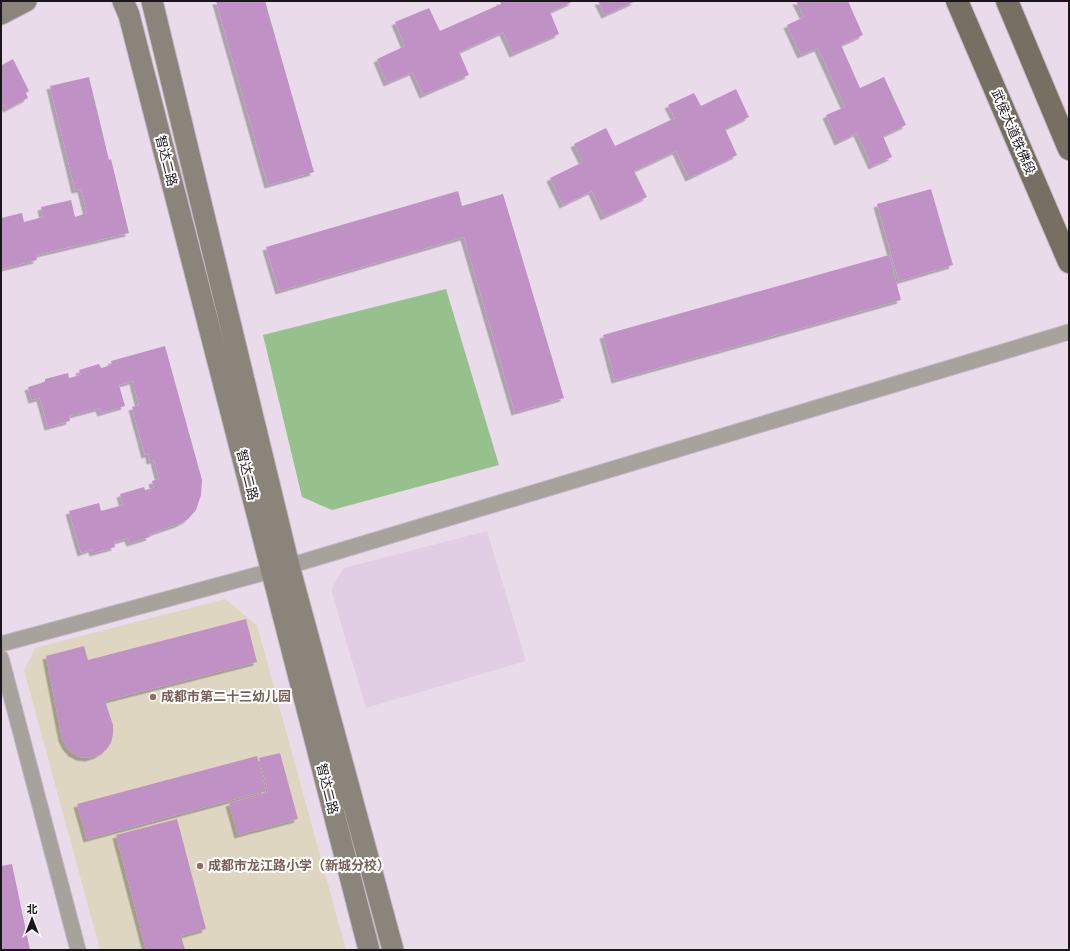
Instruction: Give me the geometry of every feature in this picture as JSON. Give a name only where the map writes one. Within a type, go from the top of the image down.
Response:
[{"type":"main road","name":"武侯大道铁佛段","points":[[957,1],[1069,262]]},
{"type":"main road","points":[[1007,1],[1069,149]]},
{"type":"street","points":[[1,14],[26,1]]},
{"type":"street","name":"智达二路","points":[[124,1],[280,568],[393,950]]},
{"type":"street","name":"智达二路","points":[[152,1],[280,568],[369,950]]},
{"type":"street","points":[[1,644],[280,568],[1069,332]]},
{"type":"street","points":[[1,658],[78,950]]},
{"type":"shaded area","points":[[487,531],[526,661],[366,708],[331,590],[343,568]]},
{"type":"shaded area","name":"成都市龙江路小学（新城分校）","points":[[225,599],[257,625],[346,950],[100,950],[24,670],[35,648]]},
{"type":"green space","points":[[446,289],[499,465],[332,510],[302,497],[263,335]]},
{"type":"building","points":[[216,1],[265,1],[314,172],[268,185]]},
{"type":"building","points":[[500,1],[574,1],[550,12],[559,34],[513,54],[503,32],[459,52],[469,75],[423,95],[413,72],[387,83],[377,59],[405,46],[395,22],[429,8],[440,31],[501,4]]},
{"type":"building","points":[[598,1],[636,1],[605,15]]},
{"type":"building","points":[[796,1],[848,1],[863,35],[841,45],[860,88],[884,77],[906,125],[883,136],[892,157],[872,166],[857,133],[838,142],[826,115],[845,107],[818,48],[801,55],[787,25],[804,17]]},
{"type":"building","points":[[13,59],[29,91],[26,93],[28,98],[7,109],[4,104],[1,106],[1,62],[2,65]]},
{"type":"building","points":[[89,77],[109,160],[111,159],[129,233],[36,255],[37,260],[1,269],[1,218],[22,213],[24,222],[43,217],[41,207],[71,200],[75,217],[87,213],[81,189],[75,190],[50,86]]},
{"type":"building","points":[[736,89],[749,117],[725,129],[737,155],[689,178],[676,151],[634,171],[647,197],[604,217],[592,191],[563,205],[550,178],[583,162],[574,144],[606,128],[615,146],[675,118],[668,105],[694,93],[701,106]]},
{"type":"building","points":[[931,189],[953,265],[899,281],[877,204]]},
{"type":"building","points":[[458,191],[462,206],[503,194],[564,398],[515,412],[464,237],[279,291],[266,247]]},
{"type":"building","points":[[889,255],[901,300],[615,380],[603,335]]},
{"type":"building","points":[[165,346],[202,480],[201,495],[196,510],[188,519],[179,524],[149,534],[150,537],[130,543],[128,538],[114,542],[115,547],[93,553],[92,549],[81,553],[69,511],[99,503],[101,511],[123,505],[120,494],[144,487],[145,490],[154,488],[152,481],[159,479],[154,460],[150,461],[149,454],[145,455],[132,407],[139,405],[133,381],[119,385],[125,406],[101,413],[99,408],[69,416],[70,421],[48,427],[40,398],[32,400],[28,387],[45,382],[45,379],[68,373],[69,378],[81,375],[79,370],[99,364],[101,368],[112,365],[111,361]]},
{"type":"building","points":[[246,619],[257,662],[105,701],[113,725],[111,743],[106,750],[89,758],[80,757],[72,753],[66,746],[62,738],[46,656],[84,646],[88,660]]},
{"type":"building","points":[[280,753],[298,819],[238,835],[229,803],[268,792],[259,758]]},
{"type":"building","points":[[257,756],[266,791],[87,839],[77,804]]},
{"type":"building","points":[[177,819],[206,929],[181,936],[185,950],[144,950],[146,949],[116,835]]},
{"type":"building","points":[[12,864],[30,950],[1,950],[1,866]]},
{"type":"place","name":"成都市第二十三幼儿园","points":[[153,697]]},
{"type":"place","name":"成都市龙江路小学（新城分校）","points":[[200,866]]}]
